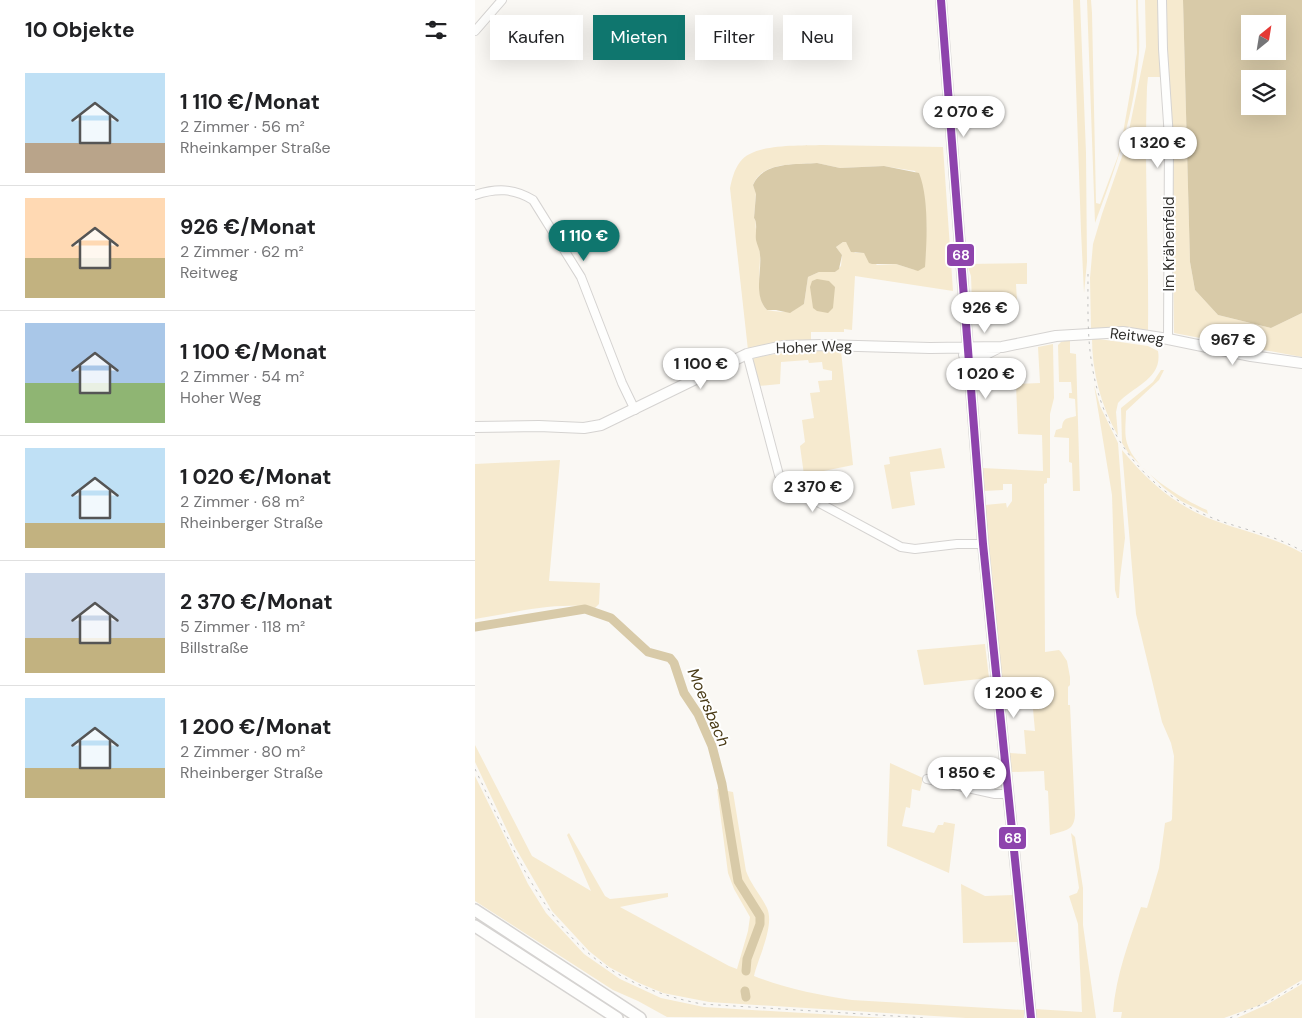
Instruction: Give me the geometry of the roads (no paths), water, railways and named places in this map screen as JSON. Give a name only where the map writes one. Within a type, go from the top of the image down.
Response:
[{"type":"highway","points":[[475,910],[640,1018]]},
{"type":"highway","points":[[475,926],[617,1018]]},
{"type":"main road","points":[[941,0],[972,379],[983,544],[1031,1018]]},
{"type":"main road","name":"Reitweg","points":[[969,351],[1056,336],[1106,332],[1138,334],[1251,356],[1302,363]]},
{"type":"main road","name":"Hoher Weg","points":[[475,427],[539,426],[584,428],[601,425],[747,354],[773,347],[800,345],[930,348],[969,351]]},
{"type":"main road","name":"Reitweg","points":[[969,351],[986,354],[1001,346]]},
{"type":"main road","points":[[972,379],[978,364],[986,354]]},
{"type":"street","points":[[475,31],[502,0]]},
{"type":"street","name":"Im Krähenfeld","points":[[1162,0],[1169,138],[1168,339]]},
{"type":"street","points":[[475,196],[491,190],[503,190],[521,192],[533,200],[581,277],[622,383],[635,410]]},
{"type":"street","points":[[747,354],[779,475],[786,486],[901,547],[915,549],[957,544],[983,544]]},
{"type":"street","points":[[927,779],[995,794],[1009,794]]},
{"type":"waterway","name":"Moersbach","points":[[475,627],[585,609],[611,618],[648,652],[670,658],[674,663],[684,693],[698,714],[712,746],[722,784],[738,881],[760,916],[760,924],[747,959],[746,971]]},
{"type":"waterway","name":"Moersbach","points":[[745,991],[746,997]]},
{"type":"railway","points":[[1088,274],[1089,343],[1097,389],[1115,434],[1128,454],[1161,488],[1181,502],[1215,519],[1277,539],[1302,551]]},
{"type":"railway","points":[[475,769],[514,851],[534,887],[557,920],[583,948],[615,972],[654,991],[702,1004],[926,1018]]},
{"type":"railway","points":[[1230,1018],[1272,1000],[1302,982]]}]
